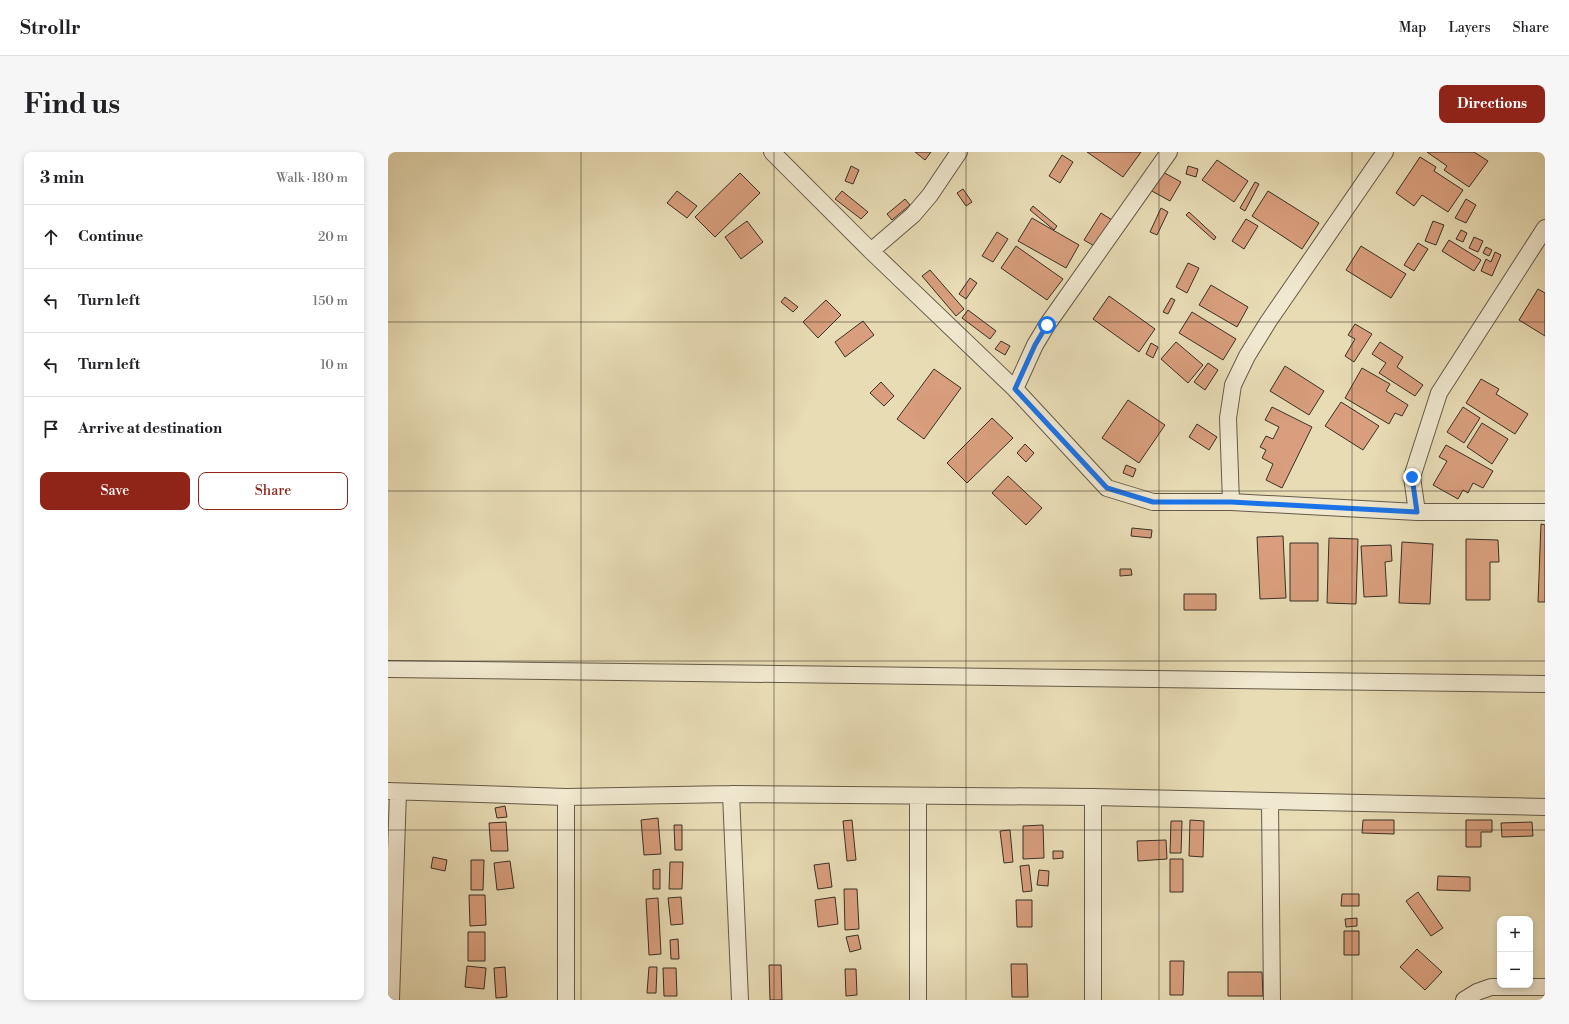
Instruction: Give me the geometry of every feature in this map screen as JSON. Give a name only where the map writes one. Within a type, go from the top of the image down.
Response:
[{"type":"street","points":[[772,152],[1015,389],[1107,488],[1153,502],[1231,502],[1417,512],[1545,512]]},
{"type":"street","points":[[872,251],[913,214],[930,195],[959,152]]},
{"type":"street","points":[[1015,389],[1035,345],[1047,325],[1169,152]]},
{"type":"street","points":[[1231,502],[1228,418],[1233,385],[1247,356],[1268,322],[1385,152]]},
{"type":"street","points":[[1417,512],[1412,477],[1438,393],[1545,228]]},
{"type":"street","points":[[388,669],[1545,684]]},
{"type":"street","points":[[391,1000],[393,792],[566,796],[731,794],[1093,797],[1545,807]]},
{"type":"street","points":[[731,794],[740,1000]]},
{"type":"street","points":[[566,796],[566,1000]]},
{"type":"street","points":[[918,796],[918,1000]]},
{"type":"street","points":[[1092,1000],[1093,797]]},
{"type":"street","points":[[1270,802],[1272,1000]]},
{"type":"street","points":[[1464,1000],[1477,992],[1491,987],[1545,987]]},
{"type":"building","points":[[915,152],[931,152],[925,160]]},
{"type":"building","points":[[1087,152],[1141,152],[1123,177]]},
{"type":"building","points":[[1427,152],[1474,152],[1488,161],[1469,187],[1444,170],[1447,166]]},
{"type":"building","points":[[1062,155],[1073,162],[1060,183],[1049,176]]},
{"type":"building","points":[[1420,157],[1436,167],[1434,171],[1463,190],[1448,212],[1422,195],[1414,206],[1396,193]]},
{"type":"building","points":[[1217,160],[1248,181],[1234,202],[1202,180]]},
{"type":"building","points":[[851,166],[859,170],[853,184],[845,181]]},
{"type":"building","points":[[1188,166],[1198,169],[1196,177],[1186,174]]},
{"type":"building","points":[[1161,171],[1181,182],[1170,201],[1150,190]]},
{"type":"building","points":[[740,173],[760,193],[715,237],[695,217]]},
{"type":"building","points":[[1255,182],[1259,184],[1245,211],[1240,208]]},
{"type":"building","points":[[963,189],[972,202],[966,206],[957,193]]},
{"type":"building","points":[[677,191],[697,206],[687,218],[667,203]]},
{"type":"building","points":[[842,191],[868,212],[861,219],[835,199]]},
{"type":"building","points":[[1268,191],[1319,223],[1302,249],[1252,216]]},
{"type":"building","points":[[905,199],[910,205],[892,220],[887,214]]},
{"type":"building","points":[[1466,199],[1476,205],[1466,223],[1455,218]]},
{"type":"building","points":[[1033,206],[1057,226],[1054,230],[1030,210]]},
{"type":"building","points":[[1161,208],[1168,212],[1157,235],[1150,232]]},
{"type":"building","points":[[1189,212],[1216,237],[1214,240],[1186,215]]},
{"type":"building","points":[[1101,213],[1112,220],[1096,247],[1084,240]]},
{"type":"building","points":[[1032,218],[1079,245],[1066,268],[1018,241]]},
{"type":"building","points":[[1246,219],[1258,226],[1244,249],[1232,241]]},
{"type":"building","points":[[747,221],[763,242],[741,259],[725,237]]},
{"type":"building","points":[[1433,221],[1444,225],[1436,245],[1425,241]]},
{"type":"building","points":[[1461,230],[1467,233],[1463,242],[1456,239]]},
{"type":"building","points":[[997,232],[1008,239],[993,262],[982,256]]},
{"type":"building","points":[[1474,237],[1483,241],[1478,252],[1469,248]]},
{"type":"building","points":[[1449,240],[1481,260],[1474,271],[1442,251]]},
{"type":"building","points":[[1418,243],[1428,249],[1414,271],[1404,265]]},
{"type":"building","points":[[1016,246],[1063,279],[1047,300],[1001,268]]},
{"type":"building","points":[[1361,246],[1406,274],[1391,298],[1346,270]]},
{"type":"building","points":[[1486,247],[1492,250],[1489,256],[1483,253]]},
{"type":"building","points":[[1495,252],[1501,255],[1492,276],[1481,271],[1486,259],[1491,262]]},
{"type":"building","points":[[1188,263],[1199,268],[1187,293],[1176,287]]},
{"type":"building","points":[[930,270],[964,309],[956,316],[922,276]]},
{"type":"building","points":[[970,278],[977,283],[966,299],[959,294]]},
{"type":"building","points":[[1211,285],[1248,307],[1237,327],[1199,305]]},
{"type":"building","points":[[1538,289],[1545,293],[1545,336],[1519,320]]},
{"type":"building","points":[[1109,296],[1155,329],[1139,352],[1093,319]]},
{"type":"building","points":[[785,297],[798,307],[793,312],[781,302]]},
{"type":"building","points":[[1171,298],[1175,300],[1168,314],[1163,312]]},
{"type":"building","points":[[826,300],[841,315],[818,338],[803,322]]},
{"type":"building","points":[[968,310],[996,331],[990,339],[962,318]]},
{"type":"building","points":[[1192,312],[1236,339],[1223,360],[1179,333]]},
{"type":"building","points":[[863,321],[874,335],[845,357],[835,342]]},
{"type":"building","points":[[1355,324],[1372,334],[1354,362],[1345,356],[1355,339],[1348,335]]},
{"type":"building","points":[[1001,341],[1010,346],[1005,355],[995,349]]},
{"type":"building","points":[[1176,342],[1203,365],[1188,383],[1161,359]]},
{"type":"building","points":[[1380,342],[1403,357],[1397,367],[1423,385],[1415,396],[1379,373],[1386,363],[1372,354]]},
{"type":"building","points":[[1151,343],[1158,347],[1153,358],[1146,354]]},
{"type":"building","points":[[1208,363],[1218,370],[1205,390],[1194,382]]},
{"type":"building","points":[[1285,366],[1324,391],[1309,415],[1270,391]]},
{"type":"building","points":[[1362,368],[1390,384],[1386,391],[1408,405],[1402,416],[1395,413],[1389,424],[1345,398]]},
{"type":"building","points":[[934,369],[961,388],[924,439],[897,419]]},
{"type":"building","points":[[1481,379],[1499,389],[1496,394],[1528,414],[1515,434],[1466,403]]},
{"type":"building","points":[[881,382],[894,396],[884,406],[870,393]]},
{"type":"building","points":[[1128,400],[1165,425],[1139,463],[1102,438]]},
{"type":"building","points":[[1341,402],[1379,426],[1363,450],[1325,426]]},
{"type":"building","points":[[1272,407],[1312,427],[1282,488],[1266,480],[1273,464],[1262,458],[1266,450],[1260,447],[1266,436],[1273,439],[1279,427],[1265,420]]},
{"type":"building","points":[[1463,407],[1480,418],[1464,443],[1447,432]]},
{"type":"building","points":[[992,418],[1013,438],[967,483],[947,463]]},
{"type":"building","points":[[1482,423],[1508,439],[1492,464],[1467,447]]},
{"type":"building","points":[[1197,424],[1217,437],[1209,450],[1189,437]]},
{"type":"building","points":[[1025,444],[1034,453],[1026,462],[1017,453]]},
{"type":"building","points":[[1446,445],[1493,471],[1483,488],[1473,483],[1468,493],[1463,490],[1458,499],[1433,485],[1447,461],[1439,457]]},
{"type":"building","points":[[1126,465],[1136,469],[1133,477],[1123,473]]},
{"type":"building","points":[[1008,476],[1042,508],[1026,525],[992,493]]},
{"type":"building","points":[[1541,524],[1545,525],[1545,602],[1538,602]]},
{"type":"building","points":[[1132,528],[1152,530],[1151,538],[1131,536]]},
{"type":"building","points":[[1283,536],[1286,598],[1260,599],[1257,537]]},
{"type":"building","points":[[1329,538],[1358,539],[1356,604],[1327,603]]},
{"type":"building","points":[[1466,539],[1498,540],[1499,562],[1490,562],[1490,600],[1466,600]]},
{"type":"building","points":[[1402,542],[1433,544],[1430,604],[1399,603]]},
{"type":"building","points":[[1290,543],[1318,543],[1318,601],[1290,601]]},
{"type":"building","points":[[1391,545],[1392,561],[1385,562],[1387,596],[1364,597],[1361,546]]},
{"type":"building","points":[[1120,569],[1131,569],[1132,575],[1120,576]]},
{"type":"building","points":[[1184,594],[1216,594],[1216,610],[1184,610]]},
{"type":"building","points":[[505,806],[507,817],[497,818],[495,808]]},
{"type":"building","points":[[658,818],[661,854],[644,855],[641,820]]},
{"type":"building","points":[[852,820],[856,860],[847,861],[843,821]]},
{"type":"building","points":[[1190,820],[1204,821],[1203,857],[1189,856]]},
{"type":"building","points":[[1363,820],[1394,820],[1394,834],[1362,833]]},
{"type":"building","points":[[1466,820],[1492,820],[1492,832],[1481,832],[1481,847],[1466,847]]},
{"type":"building","points":[[1171,821],[1182,821],[1181,853],[1170,853]]},
{"type":"building","points":[[506,822],[508,851],[491,851],[489,823]]},
{"type":"building","points":[[1532,822],[1533,836],[1502,837],[1501,823]]},
{"type":"building","points":[[674,825],[682,825],[682,850],[675,850]]},
{"type":"building","points":[[1043,825],[1044,858],[1023,859],[1023,826]]},
{"type":"building","points":[[1010,830],[1013,862],[1004,863],[1000,831]]},
{"type":"building","points":[[1166,840],[1167,859],[1138,861],[1137,841]]},
{"type":"building","points":[[1053,851],[1063,851],[1063,858],[1053,859]]},
{"type":"building","points":[[433,857],[447,860],[445,871],[431,868]]},
{"type":"building","points":[[1170,859],[1183,859],[1183,892],[1170,892]]},
{"type":"building","points":[[471,860],[484,860],[483,890],[471,890]]},
{"type":"building","points":[[510,861],[514,888],[497,890],[494,863]]},
{"type":"building","points":[[670,862],[683,862],[682,889],[669,889]]},
{"type":"building","points":[[829,863],[832,887],[818,889],[814,865]]},
{"type":"building","points":[[1029,865],[1032,891],[1023,892],[1020,866]]},
{"type":"building","points":[[660,869],[660,889],[653,889],[653,870]]},
{"type":"building","points":[[1039,870],[1049,871],[1048,886],[1037,885]]},
{"type":"building","points":[[1438,876],[1470,877],[1470,891],[1437,890]]},
{"type":"building","points":[[844,889],[857,889],[859,929],[845,930]]},
{"type":"building","points":[[1418,892],[1443,928],[1431,936],[1406,901]]},
{"type":"building","points":[[1342,894],[1359,894],[1359,906],[1341,906]]},
{"type":"building","points":[[469,895],[485,895],[486,925],[470,926]]},
{"type":"building","points":[[681,897],[683,924],[671,925],[668,898]]},
{"type":"building","points":[[835,897],[838,924],[818,927],[815,900]]},
{"type":"building","points":[[658,898],[661,954],[649,955],[646,899]]},
{"type":"building","points":[[1016,900],[1032,900],[1032,927],[1017,927]]},
{"type":"building","points":[[1357,918],[1357,926],[1346,927],[1345,919]]},
{"type":"building","points":[[1344,931],[1359,931],[1359,955],[1344,955]]},
{"type":"building","points":[[468,932],[485,932],[485,961],[468,961]]},
{"type":"building","points":[[858,935],[861,949],[850,952],[846,937]]},
{"type":"building","points":[[678,939],[679,959],[671,959],[670,940]]},
{"type":"building","points":[[1417,949],[1442,972],[1425,990],[1400,967]]},
{"type":"building","points":[[1170,961],[1184,961],[1183,995],[1170,995]]},
{"type":"building","points":[[1011,964],[1027,964],[1028,997],[1012,997]]},
{"type":"building","points":[[769,965],[781,965],[782,1000],[770,1000]]},
{"type":"building","points":[[467,966],[486,968],[484,989],[465,987]]},
{"type":"building","points":[[505,967],[507,997],[496,998],[494,968]]},
{"type":"building","points":[[649,967],[657,967],[656,993],[647,993]]},
{"type":"building","points":[[663,968],[676,968],[677,996],[664,996]]},
{"type":"building","points":[[845,969],[856,969],[857,995],[846,996]]},
{"type":"building","points":[[1228,972],[1262,972],[1263,996],[1228,996]]},
{"type":"route","points":[[1047,325],[1035,345],[1015,389],[1107,488],[1153,502],[1231,502],[1417,512],[1412,477]]}]
